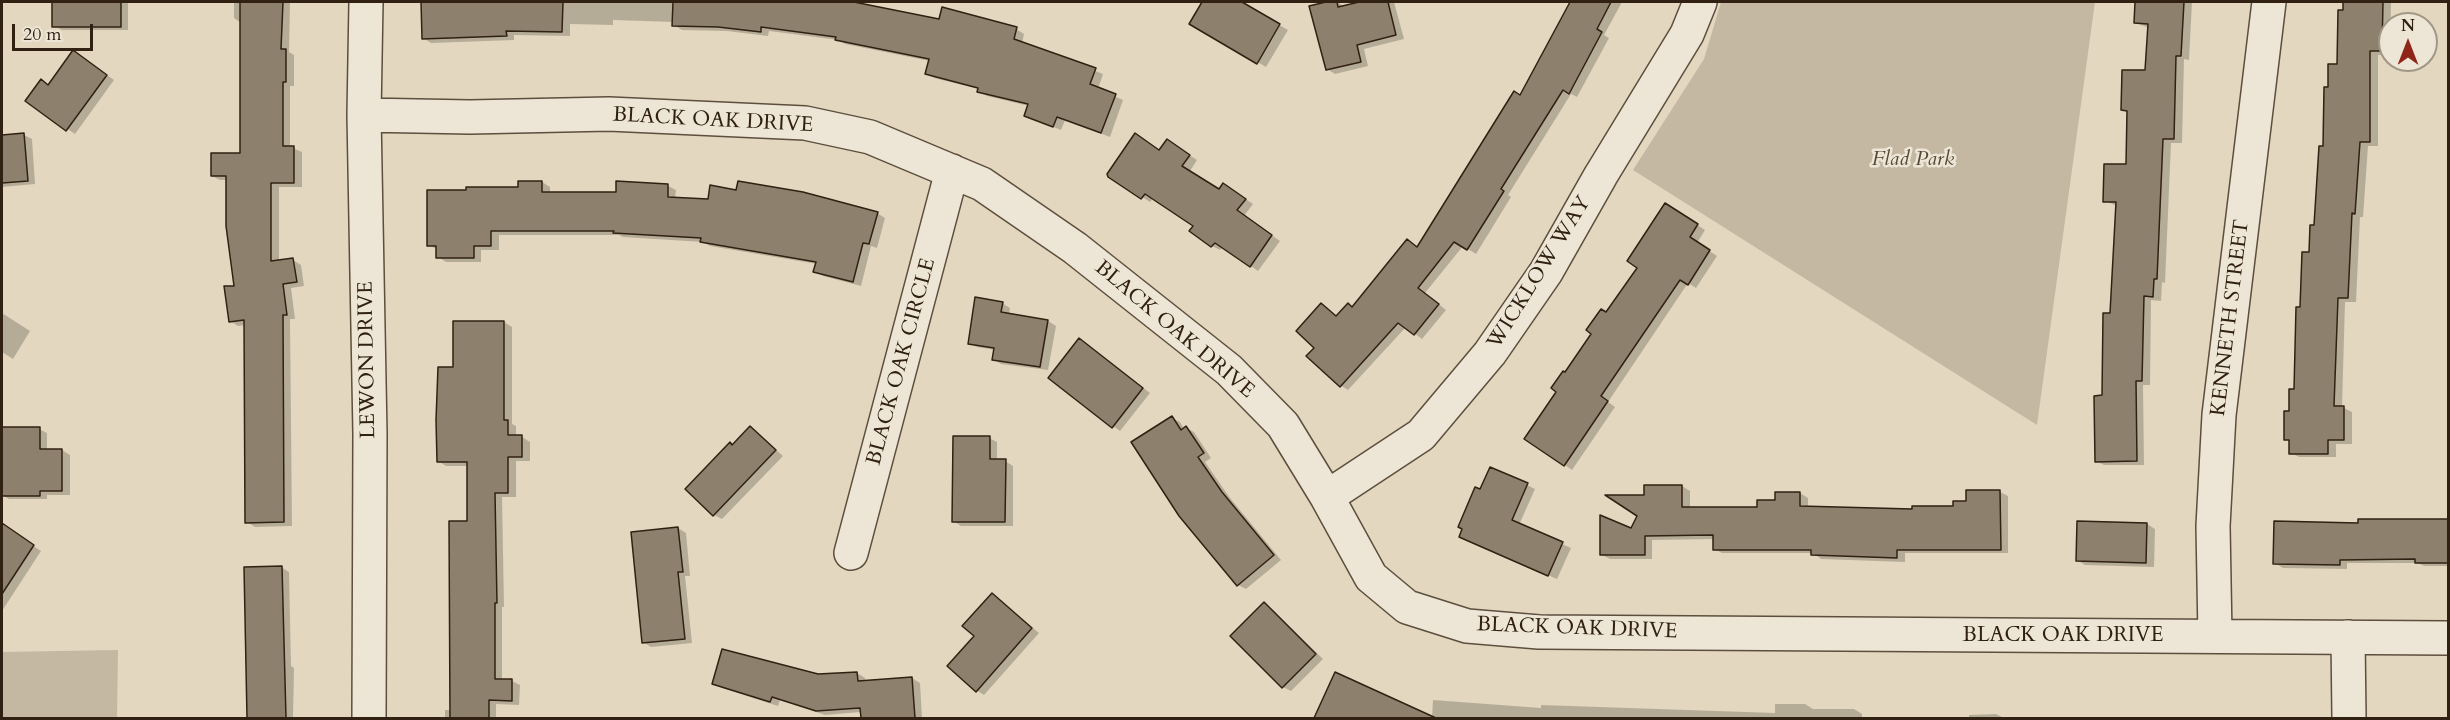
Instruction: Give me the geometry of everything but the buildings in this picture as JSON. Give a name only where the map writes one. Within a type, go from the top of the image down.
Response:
[{"type":"street","name":"LEWON DRIVE","points":[[366,2],[364,115],[370,434],[369,718]]},
{"type":"street","name":"WICKLOW WAY","points":[[1327,497],[1421,435],[1490,353],[1546,272],[1601,175],[1687,34],[1700,2]]},
{"type":"street","name":"KENNETH STREET","points":[[2215,636],[2213,526],[2219,415],[2269,2]]},
{"type":"street","name":"BLACK OAK DRIVE","points":[[364,115],[470,117],[609,114],[805,123],[870,137],[982,184],[1074,248],[1229,370],[1283,425],[1327,497],[1371,577],[1407,607],[1467,626],[1539,632],[2448,638]]},
{"type":"street","name":"BLACK OAK CIRCLE","points":[[851,553],[952,171]]},
{"type":"street","points":[[2348,637],[2349,718]]},
{"type":"green space","name":"Flad Park","points":[[1721,2],[2095,2],[2037,425],[1633,170],[1704,59]]},
{"type":"green space","points":[[118,650],[117,718],[2,718],[2,652]]}]
